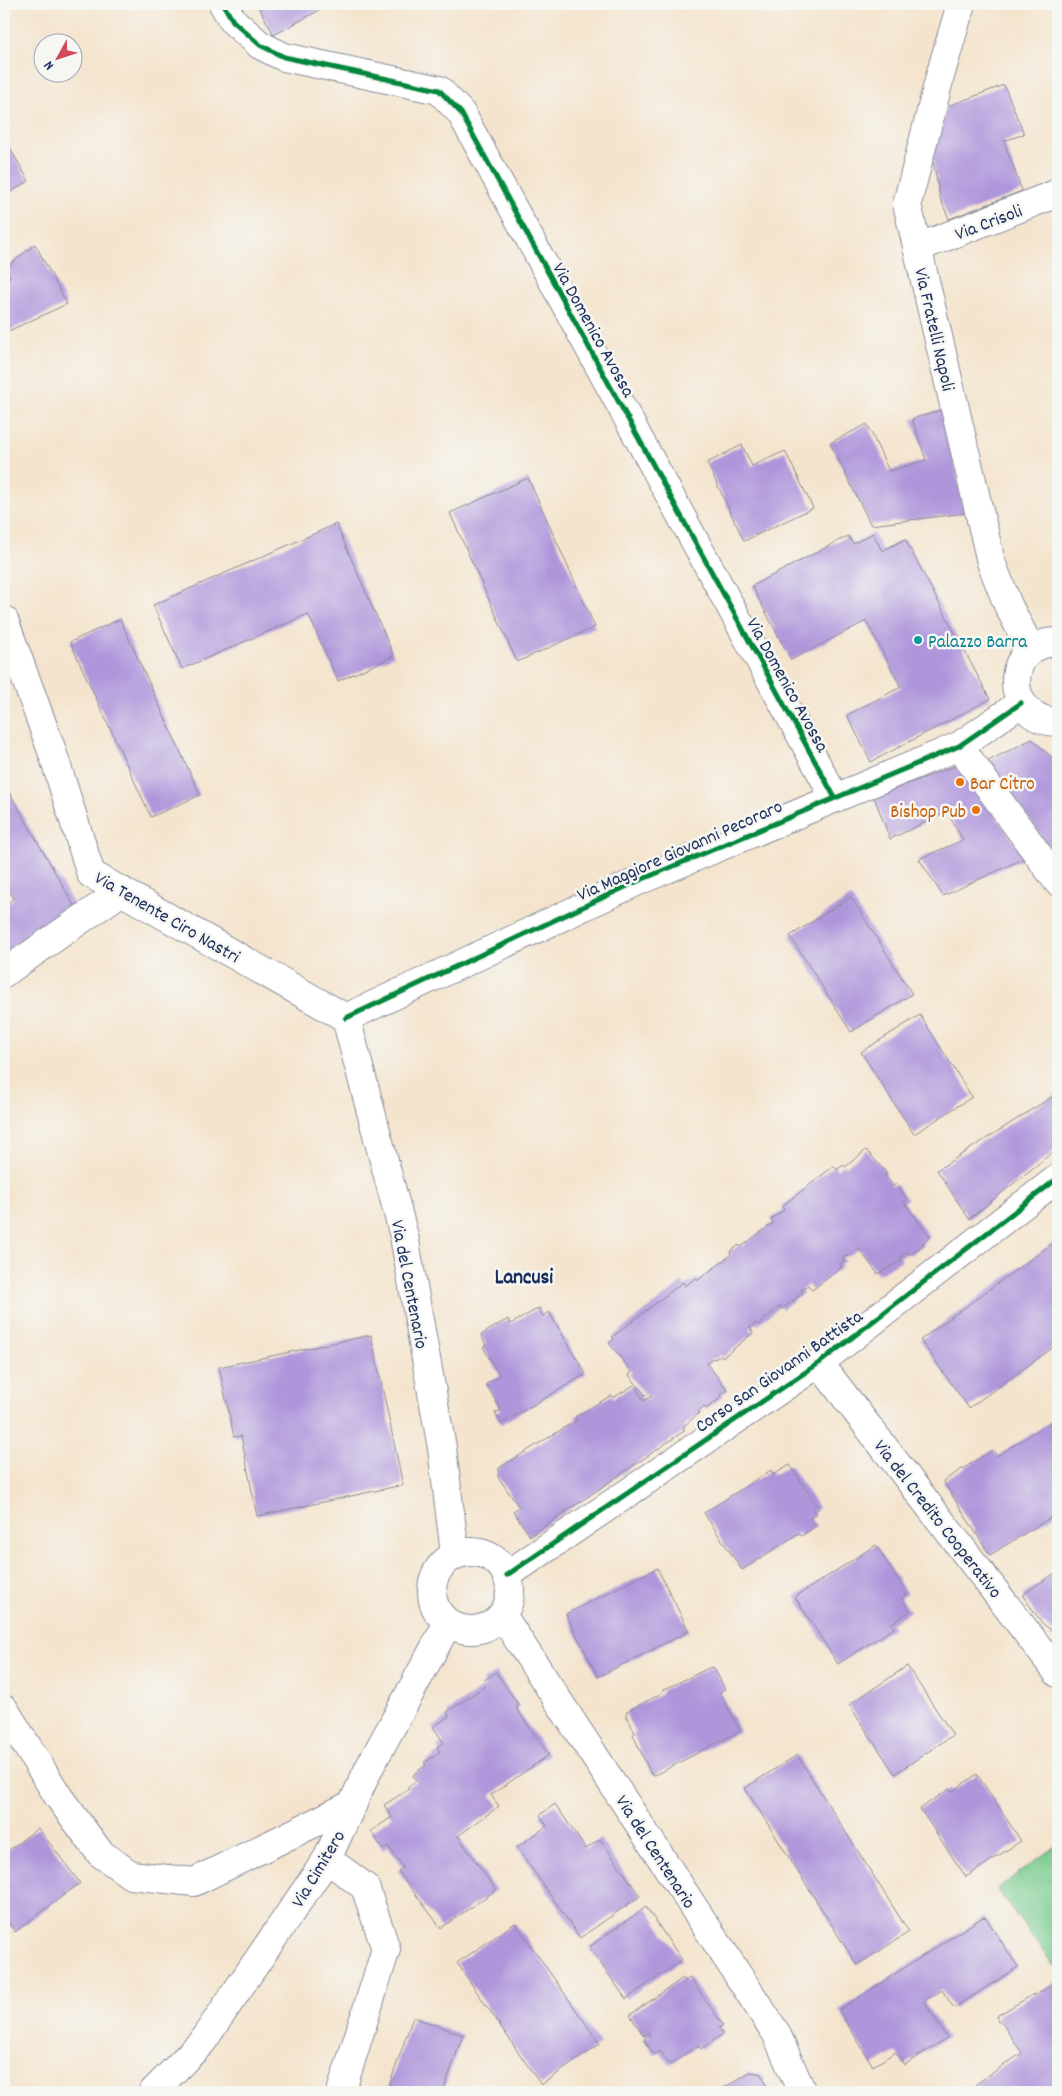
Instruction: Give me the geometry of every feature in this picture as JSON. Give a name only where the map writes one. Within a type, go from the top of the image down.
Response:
[{"type":"street","name":"Via Domenico Avossa","points":[[223,4],[233,22],[260,45],[284,57],[439,90],[461,113],[835,798]]},
{"type":"street","name":"Via Fratelli Napoli","points":[[961,4],[907,204],[990,562],[1008,605],[1031,650]]},
{"type":"street","name":"Via Crisoli","points":[[917,248],[1058,193]]},
{"type":"street","name":"Via Tenente Ciro Nastri","points":[[4,620],[51,748],[91,874],[346,1018]]},
{"type":"street","points":[[1055,725],[1028,711],[1021,703],[1016,680],[1023,658],[1031,650],[1044,643],[1058,642]]},
{"type":"street","name":"Via Maggiore Giovanni Pecoraro","points":[[346,1018],[638,881],[959,746],[1021,703]]},
{"type":"street","points":[[959,746],[1058,882]]},
{"type":"street","points":[[4,972],[122,891]]},
{"type":"street","name":"Via del Centenario","points":[[346,1018],[404,1236],[442,1448],[455,1554]]},
{"type":"street","name":"Corso San Giovanni Battista","points":[[507,1575],[819,1363],[1058,1178]]},
{"type":"street","name":"Via del Credito Cooperativo","points":[[819,1363],[1058,1673]]},
{"type":"street","points":[[467,1551],[480,1552],[500,1564],[507,1575],[510,1596],[502,1615],[494,1623],[483,1628],[459,1628],[448,1623],[440,1615],[434,1604],[432,1580],[445,1560],[455,1554],[467,1551]]},
{"type":"street","name":"Via del Centenario","points":[[502,1615],[776,2033],[802,2092]]},
{"type":"street","name":"Via Cimitero","points":[[153,2092],[202,2042],[327,1859],[369,1768],[448,1623]]},
{"type":"street","points":[[4,1709],[58,1796],[100,1853],[131,1875],[194,1882],[353,1804]]},
{"type":"street","points":[[327,1859],[365,1887],[386,1949],[341,2092]]},
{"type":"green space","points":[[1058,1844],[1058,1966],[1053,1965],[997,1889]]},
{"type":"building","points":[[257,4],[326,4],[327,6],[274,35]]},
{"type":"building","points":[[1004,85],[1024,134],[1004,141],[1022,191],[949,219],[940,198],[932,155],[946,107]]},
{"type":"building","points":[[4,138],[29,181],[4,196]]},
{"type":"building","points":[[35,244],[67,304],[4,333],[4,282],[10,277],[7,267]]},
{"type":"building","points":[[944,409],[965,513],[871,525],[830,443],[867,424],[889,471],[926,460],[912,419]]},
{"type":"building","points":[[742,445],[752,466],[785,451],[813,508],[744,541],[707,463]]},
{"type":"building","points":[[528,478],[595,627],[517,662],[450,513]]},
{"type":"building","points":[[336,524],[394,656],[338,681],[308,614],[182,669],[153,605]]},
{"type":"building","name":"Palazzo Barra","points":[[873,533],[882,551],[905,539],[990,699],[871,762],[847,715],[901,687],[866,621],[791,660],[752,586],[848,536],[853,544]]},
{"type":"building","points":[[120,619],[200,795],[151,817],[70,642]]},
{"type":"building","points":[[1032,739],[1058,763],[1058,860],[988,761]]},
{"type":"building","points":[[960,764],[1025,858],[943,896],[919,859],[963,840],[947,812],[890,839],[874,797]]},
{"type":"building","points":[[4,783],[79,914],[4,964],[4,906],[14,898],[4,882]]},
{"type":"building","points":[[851,897],[912,994],[851,1032],[790,936]]},
{"type":"building","points":[[920,1015],[972,1097],[914,1134],[861,1052]]},
{"type":"building","points":[[1058,1093],[1058,1148],[969,1219],[937,1170]]},
{"type":"building","points":[[866,1150],[886,1172],[885,1175],[893,1186],[896,1184],[907,1199],[904,1202],[930,1237],[922,1243],[924,1244],[910,1255],[908,1252],[900,1257],[902,1260],[878,1274],[859,1249],[842,1258],[845,1261],[840,1264],[842,1267],[812,1290],[808,1285],[801,1290],[803,1293],[782,1309],[780,1306],[758,1325],[756,1323],[750,1328],[753,1333],[723,1357],[721,1355],[715,1359],[712,1358],[707,1364],[728,1390],[706,1409],[704,1406],[684,1426],[684,1431],[530,1536],[513,1511],[519,1507],[498,1477],[499,1468],[577,1420],[575,1417],[612,1395],[613,1398],[634,1385],[644,1401],[652,1396],[645,1395],[629,1375],[632,1372],[609,1343],[614,1339],[612,1337],[683,1282],[685,1286],[696,1278],[698,1280],[731,1255],[730,1252],[739,1245],[741,1247],[773,1223],[771,1219],[784,1210],[782,1206],[834,1166],[837,1170],[843,1165],[845,1167]]},
{"type":"building","points":[[1058,1239],[1058,1344],[969,1408],[920,1340]]},
{"type":"building","points":[[539,1308],[543,1316],[549,1312],[586,1374],[501,1424],[495,1413],[501,1410],[486,1384],[500,1376],[483,1347],[486,1345],[481,1335],[508,1319],[511,1324]]},
{"type":"building","points":[[371,1335],[403,1485],[257,1516],[241,1436],[234,1437],[219,1367]]},
{"type":"building","points":[[1058,1417],[1058,1513],[990,1555],[943,1481],[993,1450],[997,1456]]},
{"type":"building","points":[[790,1465],[819,1509],[813,1510],[816,1515],[810,1518],[816,1526],[801,1536],[799,1533],[742,1570],[704,1513],[771,1470],[773,1475]]},
{"type":"building","points":[[876,1545],[907,1594],[901,1598],[910,1611],[891,1624],[894,1628],[838,1664],[795,1597]]},
{"type":"building","points":[[657,1568],[689,1631],[598,1677],[566,1614]]},
{"type":"building","points":[[1058,1571],[1058,1636],[1042,1623],[1023,1596]]},
{"type":"building","points":[[907,1666],[953,1735],[895,1774],[849,1705]]},
{"type":"building","points":[[711,1667],[714,1668],[725,1689],[720,1692],[740,1731],[655,1775],[651,1774],[633,1735],[635,1733],[626,1715],[627,1711],[661,1694],[663,1690]]},
{"type":"building","points":[[496,1672],[519,1706],[516,1708],[549,1755],[491,1795],[499,1806],[458,1836],[496,1890],[441,1928],[398,1871],[403,1867],[388,1846],[383,1850],[371,1831],[392,1817],[384,1805],[409,1789],[407,1787],[416,1781],[413,1775],[426,1765],[424,1763],[440,1752],[437,1747],[444,1743],[433,1727],[449,1716],[447,1712],[485,1686],[483,1681]]},
{"type":"building","points":[[797,1755],[909,1932],[857,1965],[745,1788]]},
{"type":"building","points":[[977,1774],[1021,1841],[966,1877],[920,1809],[949,1789],[953,1791]]},
{"type":"building","points":[[555,1804],[586,1849],[600,1839],[640,1896],[580,1938],[517,1847],[547,1826],[540,1815]]},
{"type":"building","points":[[38,1828],[80,1883],[15,1932],[4,1917],[4,1854]]},
{"type":"building","points":[[646,1907],[682,1960],[626,1999],[589,1947]]},
{"type":"building","points":[[983,1917],[986,1918],[1018,1967],[954,2008],[942,1990],[924,2001],[947,2038],[904,2065],[896,2052],[873,2066],[839,2010]]},
{"type":"building","points":[[515,1923],[600,2044],[541,2085],[457,1963]]},
{"type":"building","points":[[1058,1977],[1058,2092],[976,2092],[976,2084],[1022,2053],[1002,2023],[997,2021],[998,2015],[1053,1984]]},
{"type":"building","points":[[683,1978],[685,1981],[690,1978],[723,2025],[719,2028],[723,2034],[701,2049],[698,2045],[670,2065],[660,2051],[654,2055],[644,2039],[650,2035],[649,2033],[644,2036],[630,2015]]},
{"type":"building","points":[[413,2017],[463,2035],[443,2092],[387,2092]]},
{"type":"building","points":[[750,2072],[762,2074],[770,2092],[717,2092]]},
{"type":"cycle path","points":[[223,4],[233,21],[260,45],[284,57],[439,90],[461,113],[835,798]]},
{"type":"cycle path","points":[[346,1018],[638,881],[959,746],[1021,703]]},
{"type":"cycle path","points":[[507,1575],[819,1363],[1058,1178]]},
{"type":"place","name":"Palazzo Barra","points":[[918,640]]},
{"type":"place","name":"Bar Citro","points":[[960,782]]},
{"type":"place","name":"Bishop Pub","points":[[976,810]]},
{"type":"district","name":"Lancusi","points":[[524,1276]]}]
